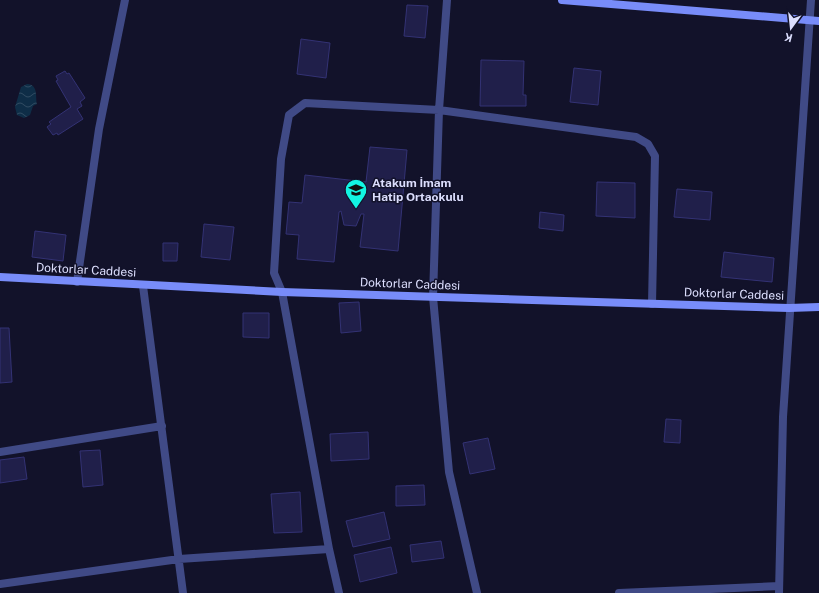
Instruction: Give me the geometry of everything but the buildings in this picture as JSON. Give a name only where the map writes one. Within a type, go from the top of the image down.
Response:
[{"type":"street","points":[[77,282],[99,129],[125,0]]},
{"type":"street","points":[[447,0],[439,110],[433,297],[449,472],[477,593]]},
{"type":"street","points":[[562,0],[819,20]]},
{"type":"street","points":[[619,593],[779,589],[783,417],[789,308],[811,0]]},
{"type":"street","points":[[339,593],[329,549],[282,292],[274,273],[281,159],[289,115],[305,103],[439,110],[636,137],[648,144],[655,156],[652,304]]},
{"type":"street","name":"Doktorlar Caddesi","points":[[0,277],[144,286],[282,292],[789,308],[819,307]]},
{"type":"street","points":[[144,286],[183,593]]},
{"type":"street","points":[[0,452],[162,426]]},
{"type":"street","points":[[0,584],[179,558],[329,549]]},
{"type":"water","points":[[27,84],[31,85],[35,89],[37,104],[33,106],[30,115],[24,118],[17,115],[15,107],[21,87]]},
{"type":"place","name":"Atakum İmam Hatip Ortaokulu","points":[[356,210]]}]
